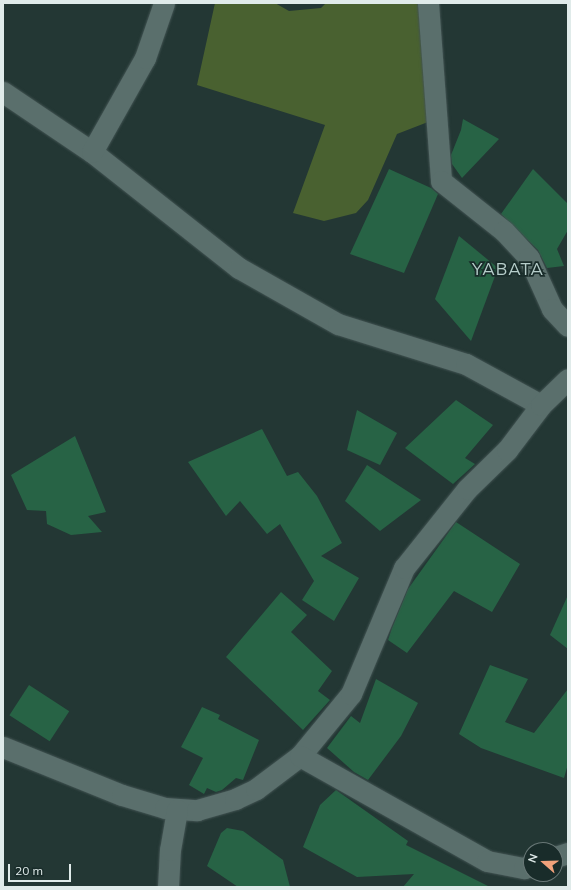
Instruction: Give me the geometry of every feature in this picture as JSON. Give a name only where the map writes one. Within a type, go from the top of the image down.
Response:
[{"type":"street","points":[[92,152],[145,58],[164,3]]},
{"type":"street","points":[[428,3],[441,181],[504,231],[529,258],[552,309],[568,326]]},
{"type":"street","points":[[3,92],[92,152],[240,268],[338,324],[466,364],[541,405]]},
{"type":"street","points":[[3,748],[122,795],[177,810],[197,810],[235,798],[256,789],[300,756],[351,694],[404,568],[467,489],[507,450],[541,405],[568,379]]},
{"type":"street","points":[[300,756],[487,861],[523,868]]},
{"type":"street","points":[[168,887],[170,850],[177,810]]},
{"type":"green space","points":[[215,3],[275,3],[289,11],[321,8],[326,3],[421,3],[428,122],[397,134],[368,200],[356,213],[324,221],[293,213],[325,125],[197,85]]},
{"type":"building","points":[[463,119],[499,139],[462,178],[452,164],[451,155],[461,130]]},
{"type":"building","points":[[389,169],[431,188],[438,194],[404,273],[350,254]]},
{"type":"building","points":[[533,169],[568,204],[568,230],[557,249],[564,266],[547,268],[538,250],[501,214]]},
{"type":"building","points":[[459,236],[498,268],[471,341],[435,299]]},
{"type":"building","points":[[456,400],[493,425],[465,458],[475,464],[453,484],[405,448]]},
{"type":"building","points":[[357,410],[397,433],[380,465],[347,450]]},
{"type":"building","points":[[262,429],[287,476],[298,472],[317,496],[342,543],[321,556],[359,578],[334,621],[302,600],[314,581],[280,524],[267,534],[240,501],[226,516],[188,462]]},
{"type":"building","points":[[75,436],[106,512],[88,516],[102,532],[71,535],[47,524],[46,511],[27,510],[11,475]]},
{"type":"building","points":[[367,465],[421,500],[380,531],[345,501]]},
{"type":"building","points":[[456,522],[520,564],[492,612],[454,591],[407,653],[388,640],[392,628],[408,589]]},
{"type":"building","points":[[281,592],[307,615],[291,632],[332,671],[318,691],[330,700],[303,730],[226,657]]},
{"type":"building","points":[[568,595],[568,649],[550,635]]},
{"type":"building","points":[[490,665],[528,679],[505,722],[534,733],[568,689],[568,764],[564,778],[481,748],[459,734]]},
{"type":"building","points":[[376,679],[418,703],[401,736],[368,780],[354,772],[327,748],[351,716],[360,723]]},
{"type":"building","points":[[29,685],[69,711],[50,741],[9,715]]},
{"type":"building","points":[[202,707],[220,715],[218,719],[259,740],[243,780],[236,778],[222,790],[216,792],[207,788],[204,794],[189,785],[203,758],[181,747]]},
{"type":"building","points":[[336,790],[408,841],[406,845],[490,887],[403,887],[414,874],[357,877],[303,847],[320,805]]},
{"type":"building","points":[[227,828],[243,831],[283,860],[290,887],[238,887],[207,866],[221,833]]},
{"type":"district","name":"YABATA","points":[[508,269]]}]
